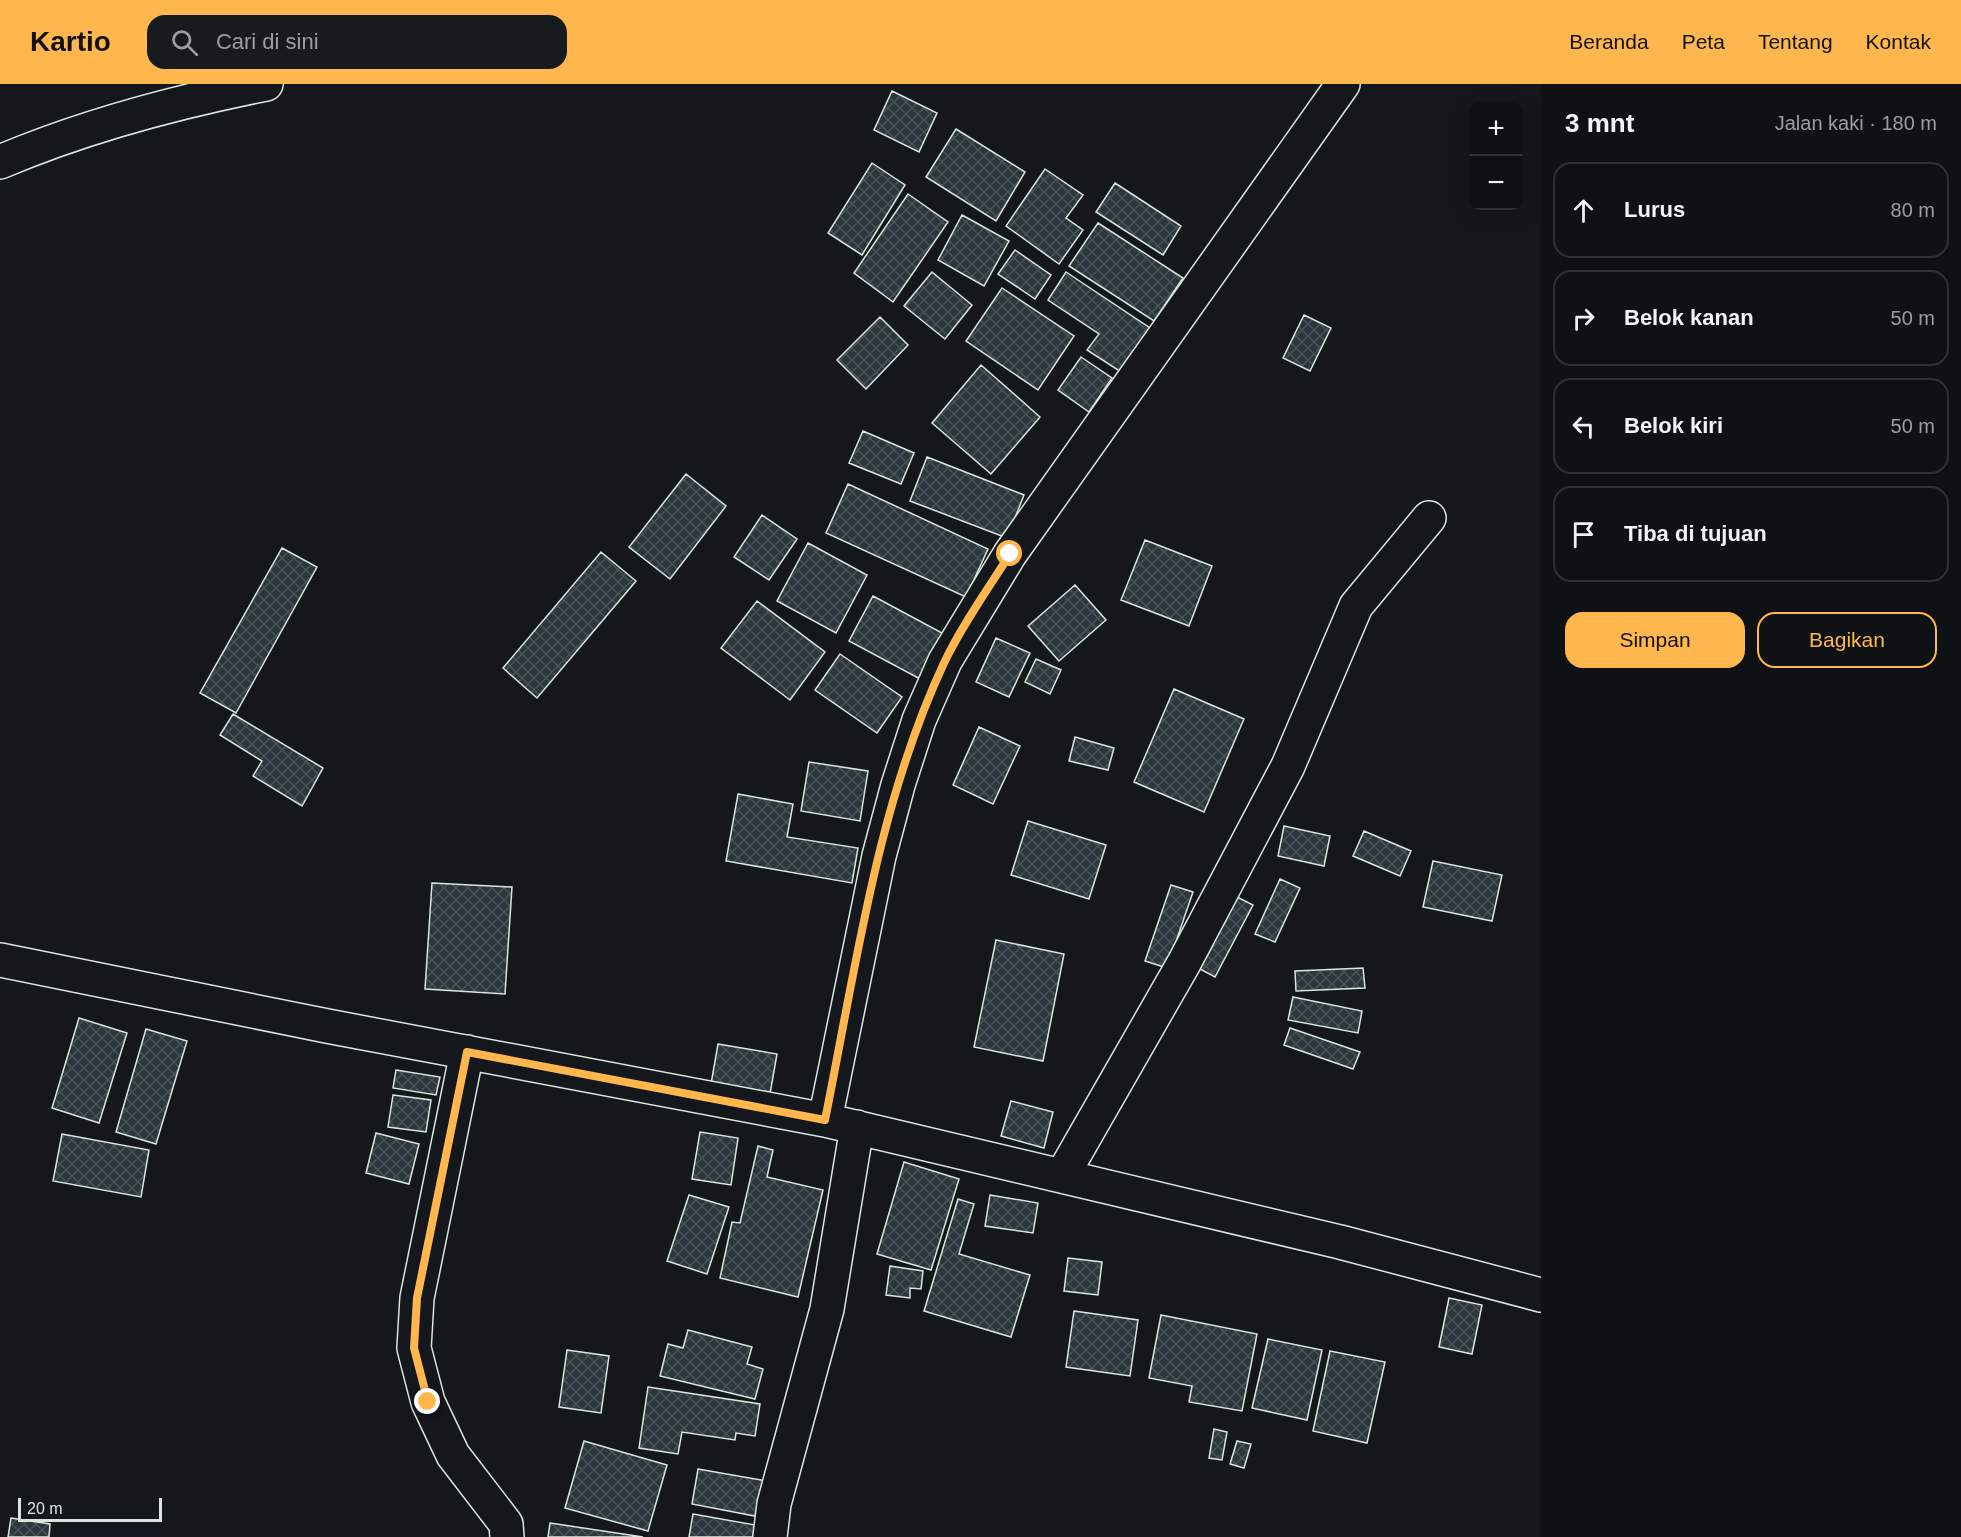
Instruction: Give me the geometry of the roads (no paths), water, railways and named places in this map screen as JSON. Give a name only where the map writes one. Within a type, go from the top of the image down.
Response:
[{"type":"street","points":[[0,162],[35,147],[188,99],[266,84]]},
{"type":"street","points":[[770,1537],[774,1504],[827,1309],[841,1124],[879,856],[905,763],[945,661],[1010,554],[1343,84]]},
{"type":"street","points":[[1062,1176],[1184,963],[1288,766],[1356,606],[1429,518]]},
{"type":"street","points":[[0,960],[841,1124],[1340,1242],[1541,1295]]},
{"type":"street","points":[[467,1052],[417,1298],[414,1348],[428,1402],[453,1455],[506,1524],[507,1537]]}]
